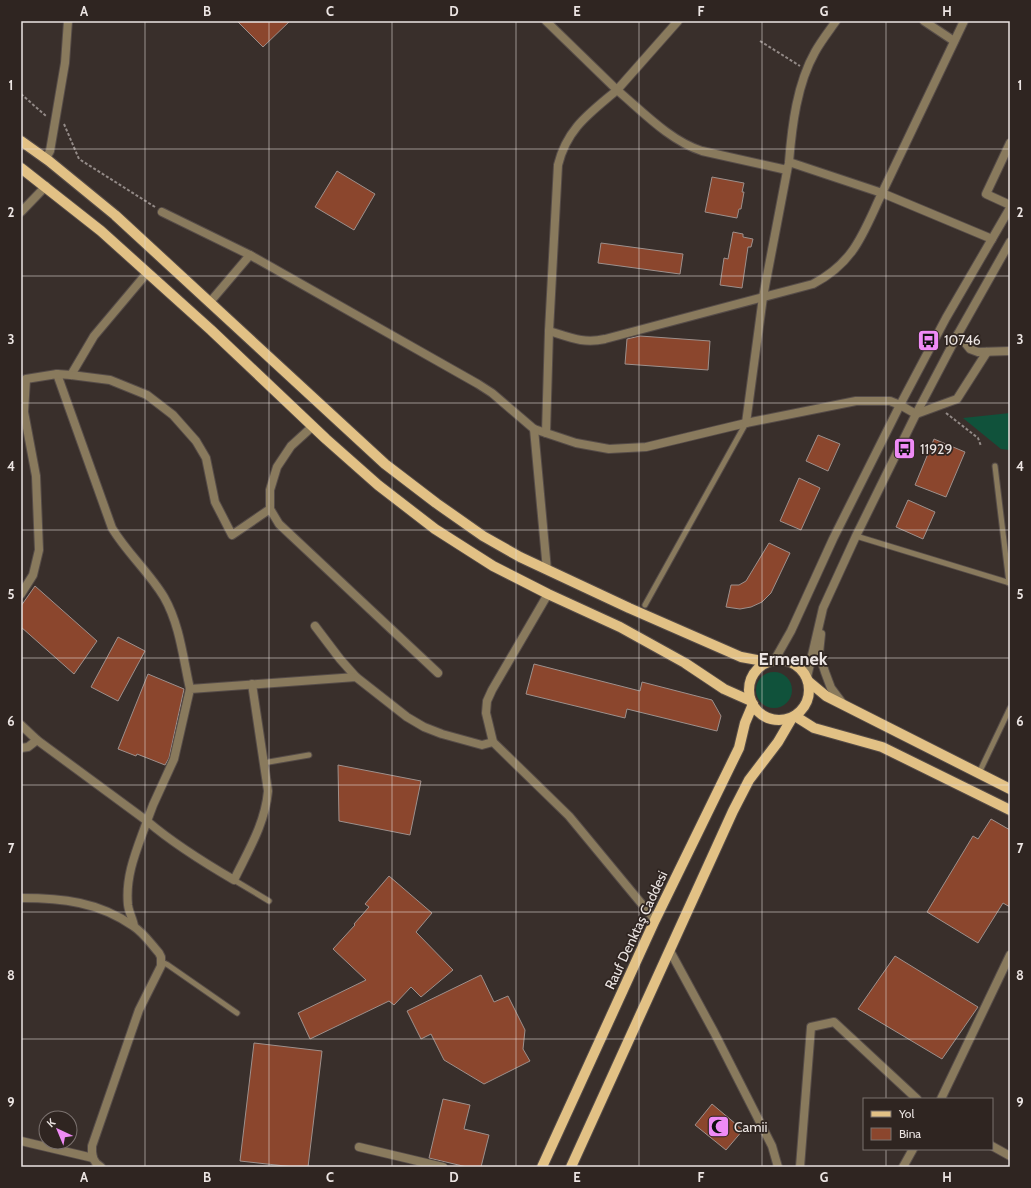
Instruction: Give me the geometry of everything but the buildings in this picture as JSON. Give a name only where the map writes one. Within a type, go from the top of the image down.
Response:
[{"type":"main road","points":[[21,141],[46,158],[115,215],[385,464],[436,503],[483,536],[547,570],[741,657],[771,661],[786,660],[794,664],[802,669],[807,679],[810,694],[802,711],[787,720],[778,721],[769,719],[762,715],[752,703],[749,694],[752,678],[761,666],[771,661]]},
{"type":"main road","points":[[21,168],[46,186],[101,231],[211,330],[378,485],[435,529],[493,566],[548,594],[620,627],[686,663],[724,689],[752,703]]},
{"type":"main road","points":[[807,679],[826,696],[1010,789]]},
{"type":"main road","name":"Rauf Denktaş Caddesi","points":[[542,1167],[655,920],[738,748],[752,703]]},
{"type":"main road","points":[[793,717],[814,728],[882,747],[1010,810]]},
{"type":"main road","points":[[571,1167],[733,811],[746,786],[763,760],[778,742],[793,717]]},
{"type":"street","points":[[46,158],[50,151],[65,63],[68,21]]},
{"type":"street","points":[[546,21],[617,90],[673,136],[689,146],[702,151],[788,166],[882,193],[992,239]]},
{"type":"street","points":[[546,433],[549,331],[558,165],[560,155],[571,133],[579,123],[617,90],[678,21]]},
{"type":"street","points":[[746,423],[763,297],[788,166],[799,93],[806,70],[815,52],[836,21]]},
{"type":"street","points":[[924,21],[954,41]]},
{"type":"street","points":[[549,331],[575,339],[594,341],[813,284],[827,276],[847,259],[859,243],[964,21]]},
{"type":"street","points":[[771,661],[791,631],[833,539],[900,405],[946,318],[1010,207],[986,194],[1010,143]]},
{"type":"street","points":[[21,212],[46,186]]},
{"type":"street","points":[[162,212],[250,255],[478,384],[492,393],[534,429],[576,443],[609,449],[646,447],[746,423],[856,401],[890,400],[916,414],[957,399],[987,352]]},
{"type":"street","points":[[807,679],[823,608],[856,536],[916,414],[958,334],[1010,242]]},
{"type":"street","points":[[210,302],[250,255]]},
{"type":"street","points":[[71,375],[94,336],[147,273]]},
{"type":"street","points":[[958,334],[970,349],[978,352],[1010,351]]},
{"type":"street","points":[[57,374],[112,528],[164,596],[172,612],[177,628],[190,689],[174,759],[153,805],[132,859],[128,884],[128,906],[134,926]]},
{"type":"street","points":[[21,594],[33,575],[39,550],[36,476],[24,412],[26,379],[57,374],[110,380],[147,395],[173,415],[196,440],[206,458],[215,502],[232,535],[270,509]]},
{"type":"street","points":[[313,426],[291,446],[277,467],[270,490],[270,509],[279,524],[438,673]]},
{"type":"street","points":[[534,429],[547,570]]},
{"type":"street","points":[[548,594],[487,701],[486,713],[492,742],[570,816],[655,920]]},
{"type":"street","points":[[823,608],[819,653],[831,688],[843,704]]},
{"type":"street","points":[[315,626],[356,678],[407,717],[424,727],[442,734],[482,745],[492,742]]},
{"type":"street","points":[[190,689],[356,678]]},
{"type":"street","points":[[21,725],[38,740],[147,821],[166,837],[189,853],[234,880],[261,825],[265,814],[268,791],[252,684]]},
{"type":"street","points":[[21,748],[28,747],[38,740]]},
{"type":"street","points":[[21,898],[54,898],[79,903],[107,912],[134,926],[159,953],[162,962],[139,1010],[92,1146],[93,1158],[96,1164],[101,1167]]},
{"type":"street","points":[[670,951],[714,1032],[772,1146],[778,1167]]},
{"type":"street","points":[[941,1098],[1010,955]]},
{"type":"street","points":[[800,1167],[810,1027],[834,1022],[916,1098]]},
{"type":"street","points":[[21,1141],[93,1158]]},
{"type":"street","points":[[993,1147],[1010,1156]]},
{"type":"street","points":[[359,1148],[443,1167]]},
{"type":"street","points":[[903,1167],[913,1150]]},
{"type":"lane","points":[[645,605],[746,423]]},
{"type":"lane","points":[[856,536],[1010,583],[995,466]]},
{"type":"lane","points":[[980,774],[1010,708]]},
{"type":"lane","points":[[263,763],[309,755]]},
{"type":"lane","points":[[234,880],[269,901]]},
{"type":"lane","points":[[162,962],[236,1013]]},
{"type":"path","points":[[760,41],[806,70]]},
{"type":"path","points":[[21,94],[55,124]]},
{"type":"path","points":[[57,109],[79,159],[162,212]]},
{"type":"path","points":[[938,406],[978,438],[981,446]]},
{"type":"green space","points":[[1010,413],[1010,450],[1001,449],[963,418]]},
{"type":"green space","points":[[774,672],[784,675],[789,680],[792,690],[789,700],[784,705],[774,708],[764,705],[759,700],[756,690],[759,680],[764,675]]},
{"type":"place","name":"10746","points":[[928,340]]},
{"type":"place","name":"11929","points":[[905,449]]},
{"type":"place","name":"Camii","points":[[719,1127]]},
{"type":"district","name":"Ermenek","points":[[793,659]]}]
